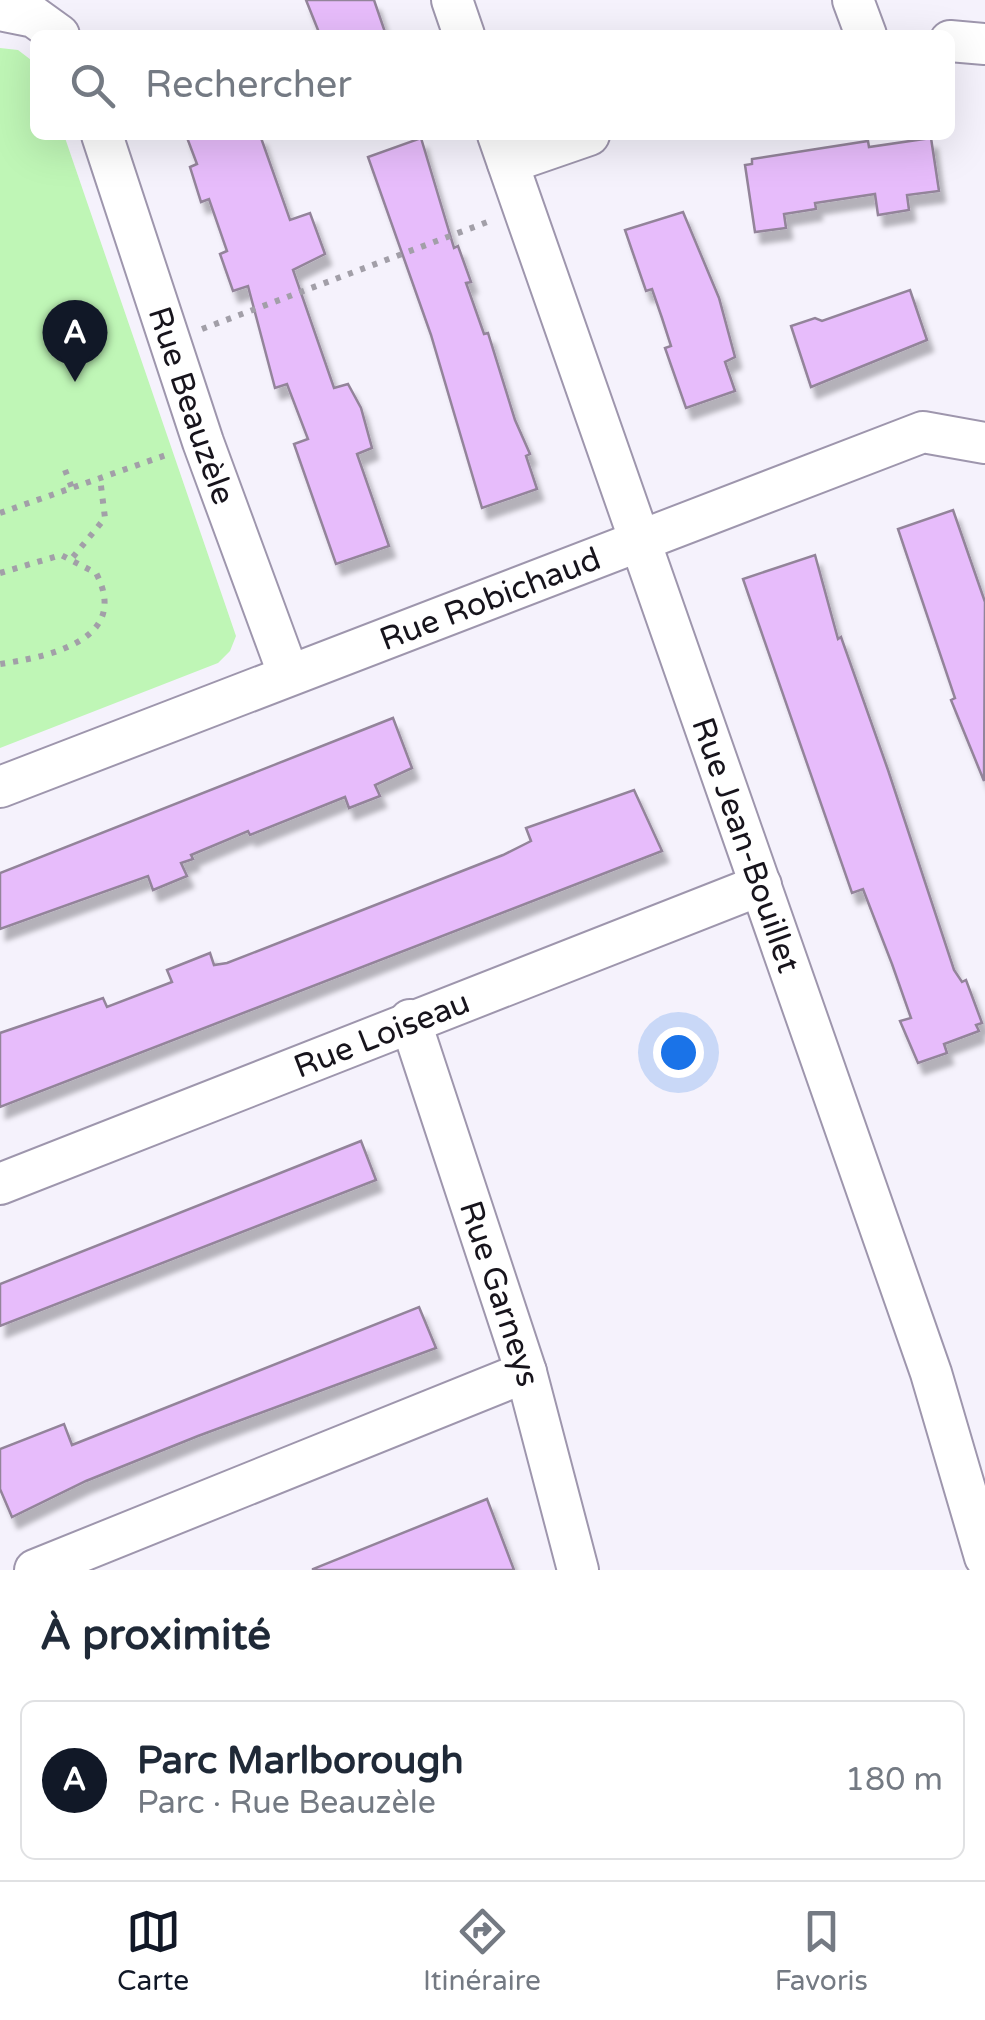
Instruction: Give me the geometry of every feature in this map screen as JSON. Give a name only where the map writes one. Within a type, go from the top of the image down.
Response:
[{"type":"street","points":[[452,0],[462,30]]},
{"type":"street","points":[[853,0],[864,30]]},
{"type":"street","points":[[0,10],[34,17],[53,30]]},
{"type":"street","points":[[955,41],[985,44]]},
{"type":"street","name":"Rue Beauzèle","points":[[104,140],[204,442],[288,673]]},
{"type":"street","points":[[503,149],[558,140]]},
{"type":"street","name":"Rue Jean-Bouillet","points":[[503,149],[931,1373],[985,1557]]},
{"type":"street","name":"Rue Robichaud","points":[[0,787],[288,673],[923,432],[985,444]]},
{"type":"street","name":"Rue Loiseau","points":[[0,1184],[761,885]]},
{"type":"street","name":"Rue Garneys","points":[[410,1020],[526,1372],[578,1570]]},
{"type":"street","points":[[35,1570],[526,1372]]},
{"type":"path","points":[[171,340],[524,208]]},
{"type":"path","points":[[0,513],[204,442]]},
{"type":"path","points":[[66,470],[72,488]]},
{"type":"path","points":[[73,557],[105,518],[100,478]]},
{"type":"path","points":[[0,573],[50,556],[73,557],[96,572],[102,584],[102,610],[96,624],[57,655],[0,664]]},
{"type":"green space","points":[[0,48],[18,50],[30,59],[30,140],[66,140],[236,636],[230,651],[218,663],[0,748]]},
{"type":"building","points":[[306,0],[374,0],[384,30],[318,30]]},
{"type":"building","points":[[188,140],[262,140],[290,220],[310,213],[325,254],[293,270],[334,388],[348,384],[361,408],[372,448],[357,454],[389,546],[336,564],[294,444],[308,439],[287,384],[275,388],[248,286],[233,291],[220,254],[227,251],[209,199],[201,202],[190,167],[197,164]]},
{"type":"building","points":[[422,140],[454,248],[458,246],[471,282],[466,283],[484,334],[488,333],[515,420],[530,454],[526,456],[537,489],[482,508],[431,335],[368,157]]},
{"type":"building","points":[[931,140],[939,191],[907,195],[909,210],[878,215],[875,194],[815,203],[816,209],[784,214],[786,228],[755,232],[745,165],[752,164],[752,159],[868,141],[869,147]]},
{"type":"building","points":[[683,212],[719,298],[735,357],[725,362],[735,391],[686,408],[665,348],[671,346],[662,318],[652,289],[646,291],[625,230]]},
{"type":"building","points":[[910,290],[927,340],[811,387],[791,326],[815,318],[822,321]]},
{"type":"building","points":[[953,510],[985,602],[984,781],[951,700],[955,698],[898,529]]},
{"type":"building","points":[[815,555],[838,639],[841,637],[888,770],[954,970],[962,982],[966,980],[982,1023],[976,1025],[979,1031],[944,1044],[947,1053],[918,1063],[900,1021],[911,1018],[892,964],[863,889],[852,893],[743,579]]},
{"type":"building","points":[[393,718],[412,768],[375,785],[380,796],[349,808],[345,797],[250,835],[248,831],[191,855],[193,859],[181,863],[187,876],[153,890],[148,876],[0,929],[0,873]]},
{"type":"building","points":[[634,790],[662,851],[0,1107],[0,1033],[103,998],[107,1007],[172,982],[167,970],[210,953],[214,965],[227,963],[503,855],[531,841],[526,828]]},
{"type":"building","points":[[361,1141],[376,1180],[0,1326],[0,1284]]},
{"type":"building","points":[[419,1307],[436,1348],[198,1436],[86,1481],[12,1517],[0,1489],[0,1449],[64,1424],[72,1445]]},
{"type":"building","points":[[487,1499],[514,1570],[313,1570],[313,1569]]},
{"type":"place","name":"Parc Marlborough","points":[[75,382]]}]
